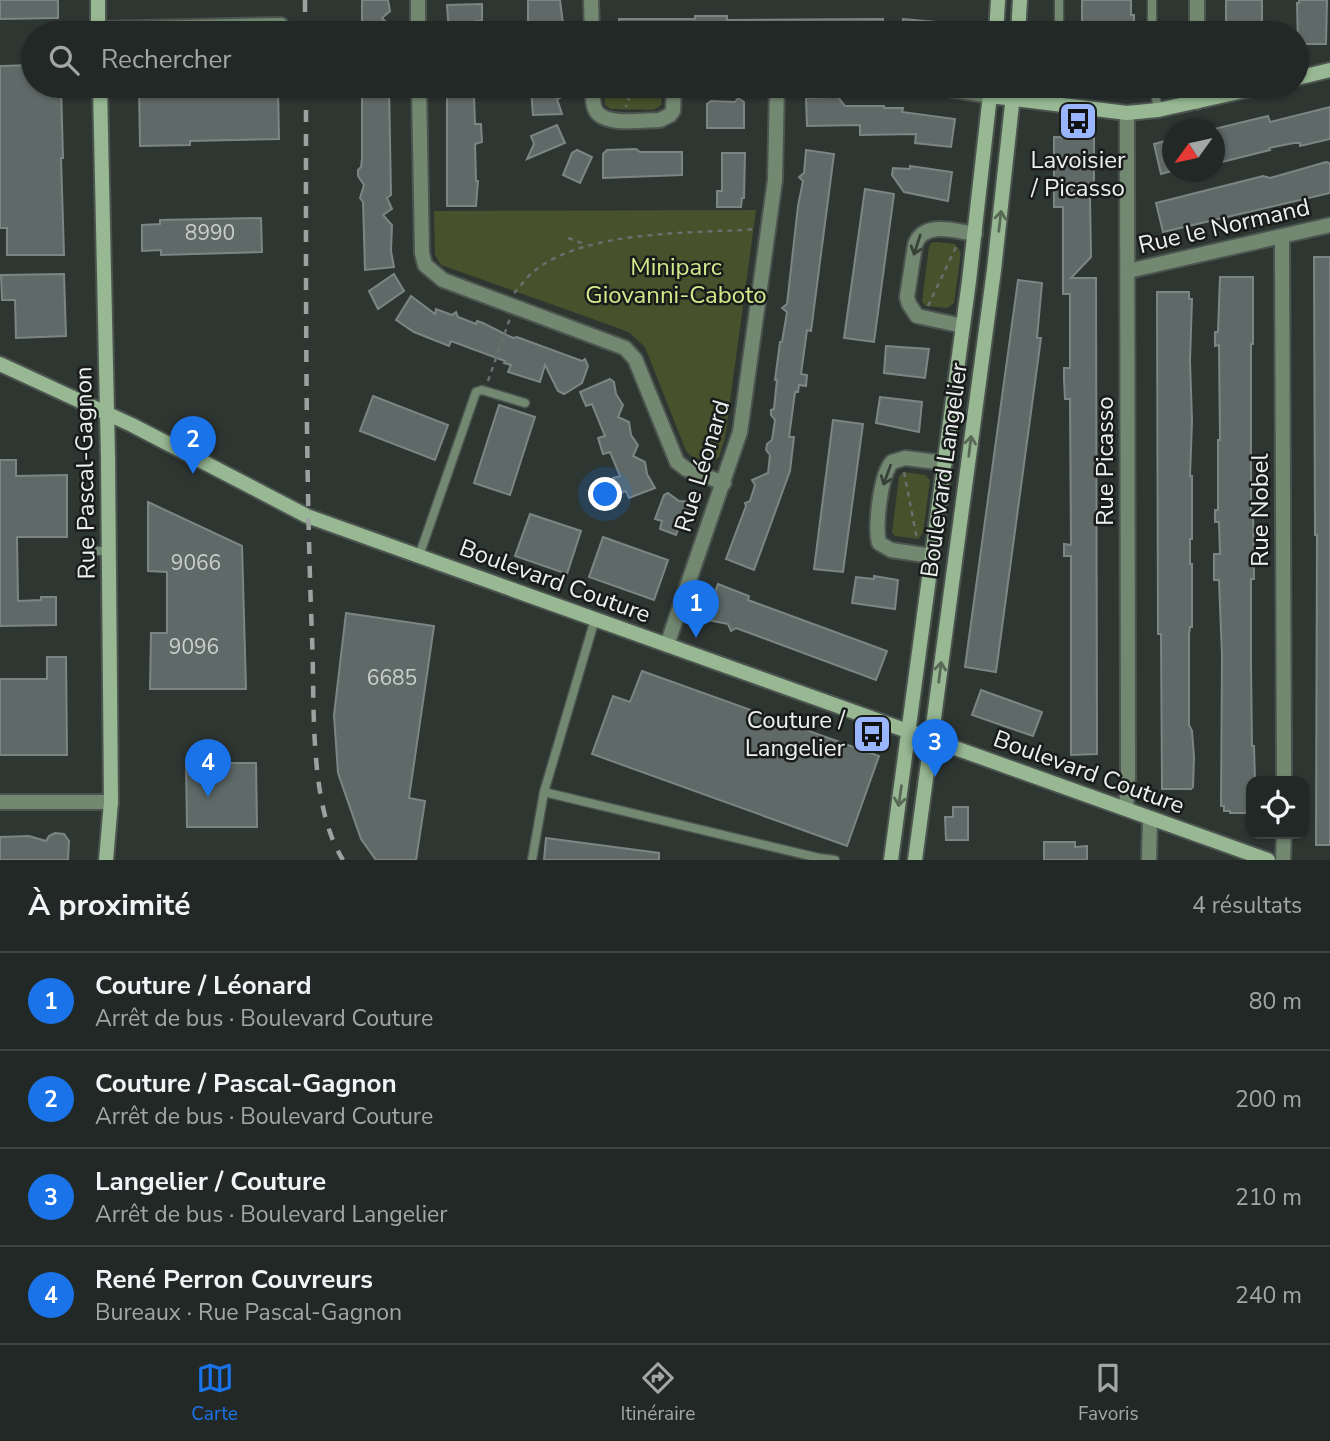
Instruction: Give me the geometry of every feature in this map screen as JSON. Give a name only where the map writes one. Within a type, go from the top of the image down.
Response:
[{"type":"street","points":[[98,0],[98,21]]},
{"type":"street","points":[[418,0],[418,21]]},
{"type":"street","points":[[592,0],[592,21]]},
{"type":"street","points":[[997,21],[998,0]]},
{"type":"street","points":[[1019,21],[1020,0]]},
{"type":"street","points":[[1197,0],[1197,21]]},
{"type":"street","points":[[1309,75],[1330,70]]},
{"type":"street","name":"Rue Pascal-Gagnon","points":[[100,98],[111,802],[106,860]]},
{"type":"street","points":[[419,98],[422,253],[425,265],[443,280],[619,344],[631,352],[677,463],[724,483]]},
{"type":"street","points":[[593,98],[598,115],[611,121],[660,120],[670,115],[674,98]]},
{"type":"street","name":"Rue Léonard","points":[[667,645],[740,432],[777,158],[777,98]]},
{"type":"street","name":"Boulevard Langelier","points":[[891,860],[975,234],[989,98]]},
{"type":"street","name":"Boulevard Langelier","points":[[915,860],[993,281],[1013,98]]},
{"type":"street","points":[[1034,98],[1057,105],[1127,113],[1158,110],[1214,98]]},
{"type":"street","name":"Rue Picasso","points":[[1126,809],[1127,113]]},
{"type":"street","name":"Rue le Normand","points":[[1128,271],[1330,225]]},
{"type":"street","points":[[963,326],[922,319],[912,310],[907,297],[917,237],[923,232],[938,229],[975,234]]},
{"type":"street","name":"Rue Nobel","points":[[1282,238],[1284,776]]},
{"type":"street","name":"Boulevard Couture","points":[[0,364],[106,413],[307,516],[1264,859]]},
{"type":"street","name":"Boulevard Langelier","points":[[932,556],[891,550],[879,543],[878,527],[884,476],[892,462],[902,458],[945,463]]},
{"type":"street","points":[[0,802],[111,802]]},
{"type":"street","points":[[1149,860],[1150,818]]},
{"type":"street","points":[[1283,860],[1284,839]]},
{"type":"lane","points":[[1059,0],[1059,21]]},
{"type":"lane","points":[[1152,0],[1152,21]]},
{"type":"lane","points":[[1057,98],[1057,105]]},
{"type":"lane","points":[[1156,98],[1158,110]]},
{"type":"lane","points":[[419,556],[476,392],[484,390],[525,402]]},
{"type":"lane","points":[[86,551],[108,551]]},
{"type":"lane","points":[[532,860],[544,792],[595,619]]},
{"type":"lane","points":[[544,792],[835,860]]},
{"type":"path","points":[[622,121],[629,98]]},
{"type":"path","points":[[484,390],[509,305],[532,273],[553,260],[587,245],[615,239],[768,228]]},
{"type":"path","points":[[568,239],[587,245]]},
{"type":"path","points":[[922,319],[956,247]]},
{"type":"path","points":[[902,458],[917,542]]},
{"type":"green space","points":[[604,98],[662,98],[661,105],[654,110],[611,109],[605,105]]},
{"type":"green space","name":"Miniparc Giovanni-Caboto","points":[[756,210],[725,438],[719,457],[710,463],[691,456],[686,451],[645,347],[630,333],[441,265],[435,255],[434,211]]},
{"type":"green space","points":[[936,242],[955,244],[961,252],[954,303],[947,308],[925,306],[922,301],[929,247]]},
{"type":"green space","points":[[904,472],[925,475],[930,480],[923,533],[918,539],[895,536],[892,533],[899,476]]},
{"type":"building","points":[[0,0],[58,0],[58,18],[0,19]]},
{"type":"building","points":[[362,0],[388,0],[390,11],[382,18],[385,21],[362,21]]},
{"type":"building","points":[[528,0],[560,0],[563,21],[528,21]]},
{"type":"building","points":[[1082,0],[1131,0],[1131,15],[1134,15],[1134,21],[1082,21]]},
{"type":"building","points":[[1226,0],[1262,0],[1262,21],[1226,21]]},
{"type":"building","points":[[1299,0],[1327,0],[1326,44],[1309,44],[1309,21],[1297,21]]},
{"type":"building","points":[[482,4],[482,21],[448,21],[447,5]]},
{"type":"building","points":[[695,16],[727,16],[727,20],[883,21],[619,21],[695,19]]},
{"type":"building","points":[[21,65],[21,98],[61,98],[64,255],[7,255],[7,228],[0,228],[0,66]]},
{"type":"building","points":[[139,98],[278,98],[279,139],[190,141],[190,145],[140,146]]},
{"type":"building","points":[[362,98],[389,98],[391,195],[387,198],[392,209],[383,215],[392,225],[391,251],[394,267],[365,270],[363,202],[360,198],[364,185],[358,176],[362,158]]},
{"type":"building","points":[[447,98],[474,98],[475,124],[481,124],[482,142],[475,144],[478,181],[476,206],[447,206]]},
{"type":"building","points":[[532,98],[560,98],[557,99],[562,114],[533,115]]},
{"type":"building","points":[[738,98],[744,102],[744,128],[707,128],[707,104],[711,101],[735,102]]},
{"type":"building","points":[[806,98],[839,98],[845,106],[903,108],[902,112],[955,119],[951,147],[915,143],[916,134],[860,135],[860,125],[807,126]]},
{"type":"building","points":[[1330,107],[1330,139],[1300,146],[1300,143],[1294,143],[1269,148],[1270,150],[1225,161],[1225,126],[1268,116],[1270,122]]},
{"type":"building","points":[[557,125],[565,143],[527,159],[534,144],[531,136]]},
{"type":"building","points":[[1054,137],[1094,138],[1094,197],[1090,197],[1091,257],[1071,278],[1096,278],[1097,754],[1071,755],[1071,556],[1064,556],[1064,544],[1071,545],[1070,399],[1065,399],[1064,380],[1064,368],[1070,368],[1070,294],[1063,294],[1063,207],[1054,207]]},
{"type":"building","points":[[1162,142],[1161,174],[1154,144]]},
{"type":"building","points":[[636,149],[640,152],[682,152],[682,175],[603,178],[603,154],[607,150]]},
{"type":"building","points":[[577,150],[592,157],[580,183],[563,175],[572,153]]},
{"type":"building","points":[[806,150],[834,154],[811,331],[807,330],[801,374],[807,375],[806,386],[799,385],[798,392],[795,392],[789,437],[794,437],[790,471],[754,570],[726,559],[745,503],[750,501],[755,485],[752,480],[768,473],[770,455],[766,450],[767,444],[772,440],[775,420],[771,410],[774,409],[780,342],[787,312],[782,308],[787,304],[803,181],[799,177],[804,173]]},
{"type":"building","points":[[722,153],[745,153],[744,198],[741,207],[717,207],[717,191],[722,191]]},
{"type":"building","points":[[1330,163],[1330,193],[1163,232],[1156,203],[1263,176],[1270,178]]},
{"type":"building","points":[[910,166],[952,172],[948,201],[904,192],[892,175],[893,168],[910,169]]},
{"type":"building","points":[[865,189],[894,194],[874,342],[844,338]]},
{"type":"building","points":[[261,218],[262,252],[161,255],[161,250],[142,251],[142,225],[160,224],[160,220]]},
{"type":"building","points":[[1314,257],[1330,257],[1330,845],[1316,845]]},
{"type":"building","points":[[64,274],[66,336],[16,338],[15,300],[2,300],[1,275]]},
{"type":"building","points":[[394,274],[404,291],[378,309],[369,291]]},
{"type":"building","points":[[1220,277],[1253,277],[1251,511],[1254,579],[1251,579],[1251,667],[1255,776],[1246,776],[1246,813],[1230,813],[1224,811],[1224,806],[1221,806],[1222,656],[1219,580],[1214,580],[1214,554],[1220,554],[1219,522],[1215,522],[1215,510],[1218,510],[1220,440],[1219,345],[1215,346],[1215,332],[1218,332]]},
{"type":"building","points":[[1018,280],[1042,283],[1037,338],[1041,338],[996,672],[965,667]]},
{"type":"building","points":[[1157,292],[1189,292],[1189,299],[1192,299],[1192,627],[1189,634],[1189,725],[1194,757],[1191,789],[1162,789],[1161,634],[1158,634]]},
{"type":"building","points":[[411,296],[435,314],[436,309],[452,315],[456,312],[458,317],[476,324],[477,321],[483,323],[513,338],[517,337],[582,361],[585,359],[588,366],[582,383],[564,394],[558,391],[545,365],[540,382],[508,372],[511,365],[504,363],[505,361],[451,341],[449,346],[414,332],[396,320]]},
{"type":"building","points":[[886,346],[929,349],[925,378],[884,373]]},
{"type":"building","points":[[610,379],[614,382],[616,394],[623,405],[618,417],[629,422],[631,435],[638,445],[633,456],[645,462],[647,474],[655,488],[629,498],[626,491],[619,494],[613,478],[620,476],[610,452],[603,454],[598,438],[605,436],[592,404],[586,406],[580,392]]},
{"type":"building","points":[[373,396],[448,425],[435,460],[360,431]]},
{"type":"building","points":[[880,397],[922,402],[919,432],[876,423]]},
{"type":"building","points":[[499,405],[535,417],[510,495],[474,483]]},
{"type":"building","points":[[833,420],[863,424],[843,572],[814,569]]},
{"type":"building","points":[[0,460],[16,460],[16,476],[67,475],[67,537],[17,537],[18,601],[56,597],[56,625],[0,626]]},
{"type":"building","points":[[668,493],[679,501],[692,502],[694,507],[685,530],[679,527],[676,535],[660,529],[662,521],[655,519],[664,495]]},
{"type":"building","points":[[148,502],[242,546],[246,689],[150,689],[151,633],[167,633],[167,572],[148,571]]},
{"type":"building","points":[[530,514],[581,531],[567,574],[515,556]]},
{"type":"building","points":[[603,537],[668,560],[654,600],[589,577]]},
{"type":"building","points":[[874,576],[898,580],[895,609],[852,603],[856,577],[874,579]]},
{"type":"building","points":[[718,584],[749,596],[748,600],[887,651],[876,680],[736,628],[731,631],[728,624],[708,620],[706,616]]},
{"type":"building","points":[[346,613],[434,626],[409,798],[425,801],[416,860],[376,860],[361,839],[338,773],[334,715]]},
{"type":"building","points":[[47,657],[66,657],[67,755],[0,755],[0,679],[47,679]]},
{"type":"building","points":[[642,671],[879,756],[847,846],[592,754],[613,696],[630,702]]},
{"type":"building","points":[[981,690],[1042,712],[1033,736],[972,715]]},
{"type":"building","points":[[186,763],[256,763],[257,827],[187,827]]},
{"type":"building","points":[[953,807],[968,807],[968,840],[946,840],[945,817],[953,817]]},
{"type":"building","points":[[55,833],[64,834],[69,841],[68,860],[0,860],[0,837],[29,836],[46,841]]},
{"type":"building","points":[[546,838],[659,853],[659,860],[544,860]]},
{"type":"building","points":[[1044,842],[1075,842],[1075,847],[1087,846],[1087,860],[1044,860]]},
{"type":"railway","points":[[305,0],[305,21]]},
{"type":"railway","points":[[306,98],[307,430],[314,722],[324,811],[343,860]]},
{"type":"place","name":"Lavoisier / Picasso","points":[[1078,121]]},
{"type":"place","name":"Couture / Pascal-Gagnon","points":[[193,474]]},
{"type":"place","name":"Couture / Léonard","points":[[696,638]]},
{"type":"place","name":"Couture / Langelier","points":[[872,734]]},
{"type":"place","name":"Langelier / Couture","points":[[935,777]]},
{"type":"place","name":"René Perron Couvreurs","points":[[208,797]]}]
